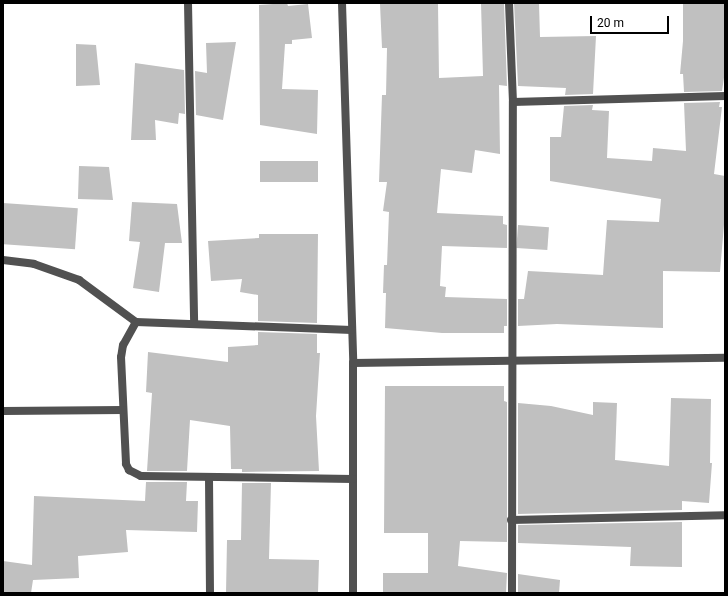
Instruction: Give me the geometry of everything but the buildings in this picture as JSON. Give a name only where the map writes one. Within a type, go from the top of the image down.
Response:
[{"type":"street","points":[[188,3],[194,324]]},
{"type":"street","points":[[342,3],[353,363],[352,593]]},
{"type":"street","points":[[509,3],[513,102],[512,593]]},
{"type":"street","points":[[513,102],[725,96]]},
{"type":"street","points":[[3,260],[34,264],[79,280],[136,322],[352,330]]},
{"type":"street","points":[[136,322],[123,346],[121,357],[126,464],[129,470],[141,476],[352,479]]},
{"type":"street","points":[[353,363],[513,359],[725,358]]},
{"type":"street","points":[[3,411],[123,410]]},
{"type":"street","points":[[209,478],[210,593]]},
{"type":"street","points":[[511,520],[725,515]]}]
